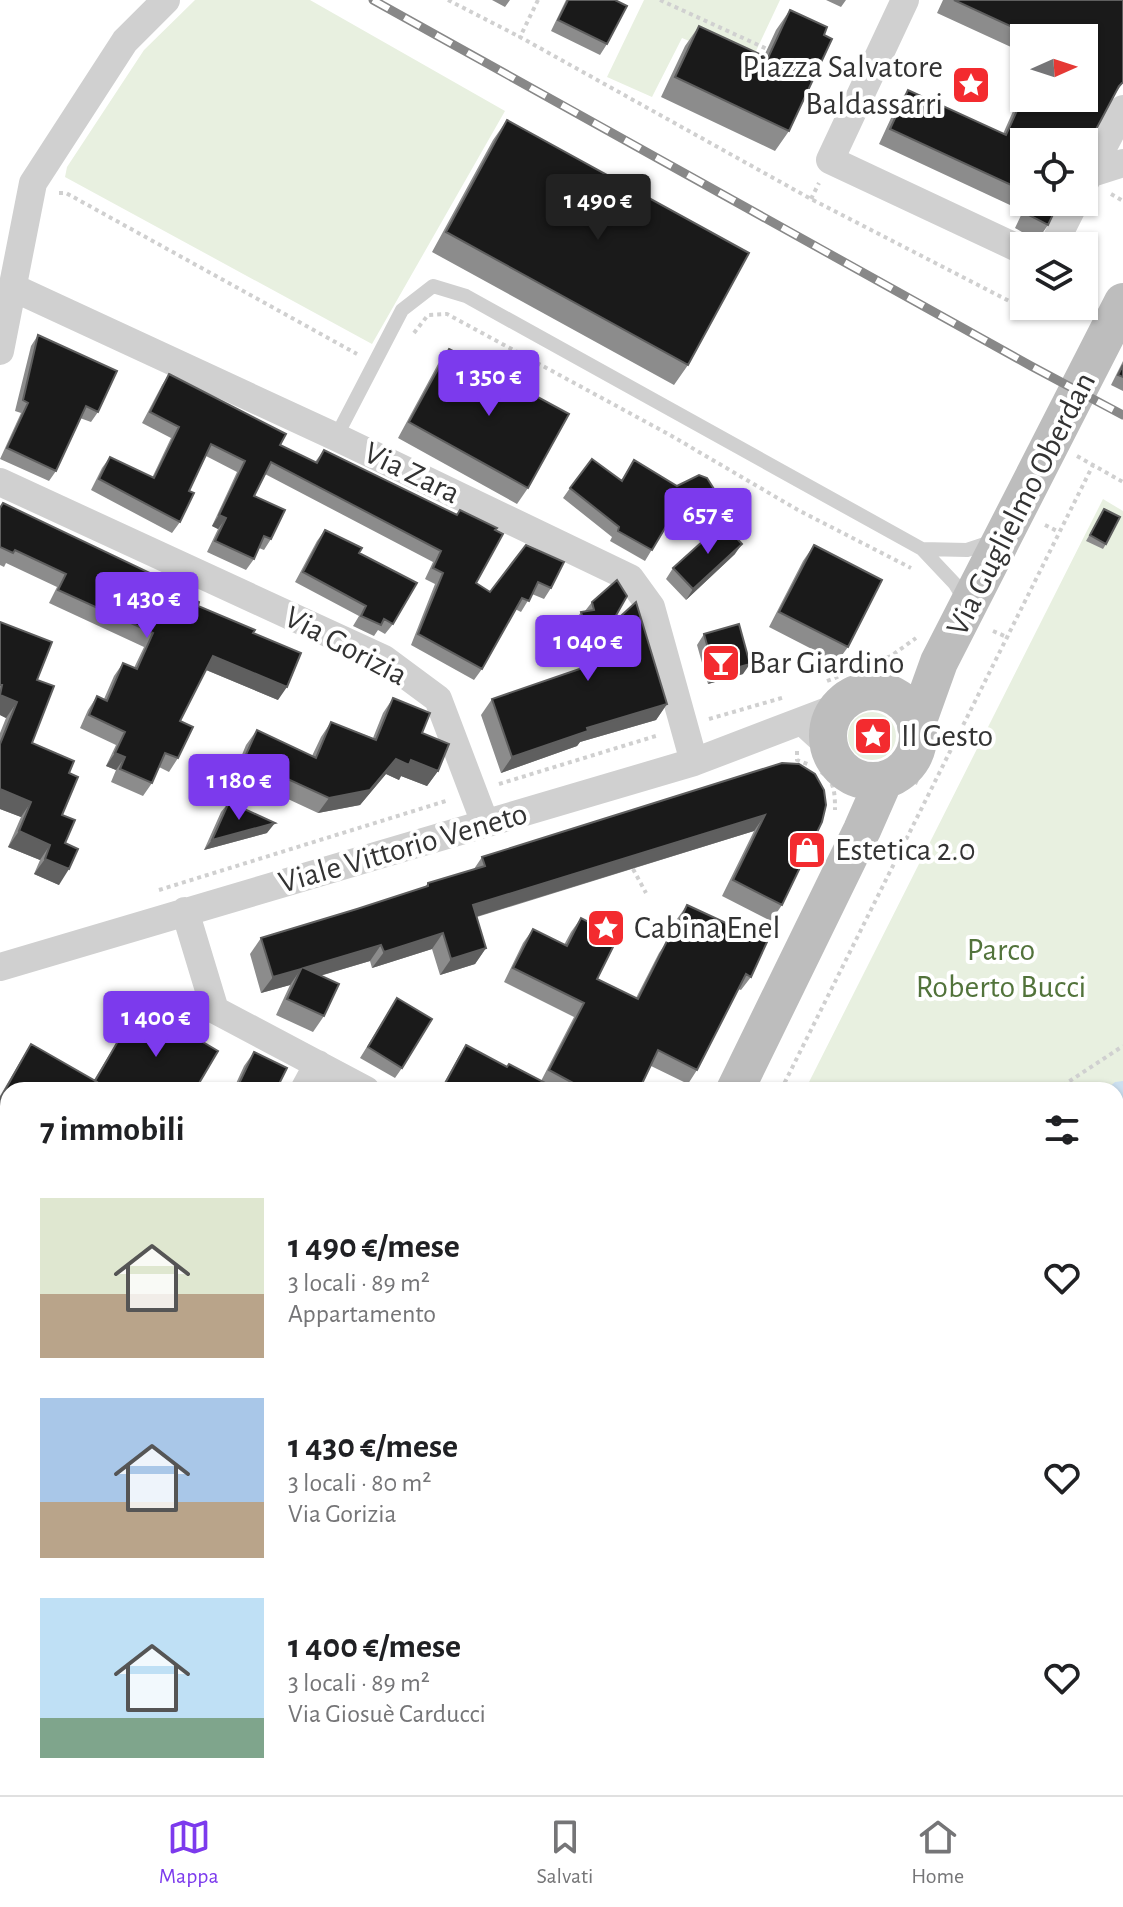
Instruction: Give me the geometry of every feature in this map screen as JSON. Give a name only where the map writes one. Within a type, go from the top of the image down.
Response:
[{"type":"main road","name":"Via Guglielmo Oberdan","points":[[738,1082],[848,820],[907,765],[914,754],[928,650],[980,618],[1003,538],[1054,443],[1123,302]]},
{"type":"main road","points":[[883,785],[844,771],[810,739],[828,732],[829,695],[873,691],[917,722]]},
{"type":"street","points":[[0,351],[31,192],[41,170],[125,41],[166,0]]},
{"type":"street","points":[[905,0],[830,160],[1010,244]]},
{"type":"street","points":[[1098,156],[1123,109]]},
{"type":"street","points":[[1098,174],[1123,163]]},
{"type":"street","name":"Via Zara","points":[[14,288],[630,578],[651,607],[694,762]]},
{"type":"street","name":"Via Gorizia","points":[[0,482],[384,659],[438,699],[485,823]]},
{"type":"street","name":"Viale Vittorio Veneto","points":[[0,967],[694,762],[810,739]]},
{"type":"street","points":[[185,911],[215,1010],[351,1082]]},
{"type":"street","points":[[308,1082],[318,1064]]},
{"type":"lane","points":[[336,437],[402,310],[433,286],[466,296],[922,549],[955,584],[980,618]]},
{"type":"lane","points":[[922,549],[967,550],[1003,538]]},
{"type":"path","points":[[448,0],[811,199],[1010,301]]},
{"type":"path","points":[[520,37],[538,0]]},
{"type":"path","points":[[660,0],[767,49]]},
{"type":"path","points":[[31,192],[66,193],[375,364]]},
{"type":"path","points":[[408,342],[428,315],[447,314],[670,435],[798,510],[917,572]]},
{"type":"path","points":[[1079,457],[1123,482]]},
{"type":"path","points":[[785,1082],[1093,465]]},
{"type":"path","points":[[1045,525],[1059,532]]},
{"type":"path","points":[[980,618],[1009,638]]},
{"type":"path","points":[[829,695],[891,656],[928,650]]},
{"type":"path","points":[[151,893],[787,696]]},
{"type":"path","points":[[883,785],[917,722]]},
{"type":"path","points":[[810,739],[797,760],[827,776],[848,820]]},
{"type":"path","points":[[633,869],[646,893]]},
{"type":"path","points":[[860,914],[867,917]]},
{"type":"path","points":[[1068,1082],[1123,1046]]},
{"type":"green space","points":[[195,0],[310,0],[505,111],[372,344],[65,177],[67,167],[144,50]]},
{"type":"green space","points":[[644,0],[780,0],[749,66],[682,38],[652,97],[607,77]]},
{"type":"green space","name":"Parco Roberto Bucci","points":[[1103,499],[1123,511],[1123,1082],[809,1082]]},
{"type":"green space","points":[[872,712],[889,719],[896,736],[889,753],[872,760],[855,753],[848,736],[855,719]]},
{"type":"building","points":[[568,0],[615,0],[627,6],[607,44],[558,20]]},
{"type":"building","points":[[954,0],[1123,0],[1123,82],[1097,128],[1010,128],[1010,185],[890,129],[908,90],[1006,135],[1016,112],[1098,112],[1098,24],[1010,26]]},
{"type":"building","points":[[790,10],[827,27],[824,35],[832,39],[789,131],[675,77],[699,26],[768,58]]},
{"type":"building","points":[[507,120],[749,253],[688,365],[446,232]]},
{"type":"building","points":[[1031,216],[1052,216],[1048,225]]},
{"type":"building","points":[[38,335],[117,371],[98,412],[86,406],[56,471],[7,448],[28,403],[23,400]]},
{"type":"building","points":[[449,349],[569,414],[528,488],[409,422]]},
{"type":"building","points":[[169,374],[286,434],[280,445],[317,463],[324,450],[457,515],[460,510],[497,528],[495,530],[503,534],[476,583],[490,592],[526,545],[564,562],[551,588],[538,582],[529,601],[522,598],[482,669],[418,634],[443,573],[433,568],[441,551],[271,462],[254,496],[285,510],[271,539],[264,536],[254,559],[215,541],[226,518],[219,515],[245,461],[211,444],[189,491],[194,493],[180,522],[99,479],[110,457],[154,478],[179,427],[150,412]]},
{"type":"building","points":[[592,459],[622,481],[634,460],[677,486],[699,475],[707,478],[714,489],[714,497],[707,512],[680,503],[652,550],[618,531],[619,527],[570,488]]},
{"type":"building","points":[[3,503],[154,575],[152,580],[199,602],[198,606],[301,653],[287,687],[213,656],[180,721],[193,727],[178,758],[165,753],[152,783],[120,769],[125,757],[115,753],[125,732],[89,715],[97,696],[107,701],[123,663],[137,669],[153,633],[58,590],[66,574],[15,550],[13,553],[0,547],[0,508]]},
{"type":"building","points":[[1104,509],[1120,517],[1106,544],[1090,535]]},
{"type":"building","points":[[723,523],[742,544],[693,589],[673,568]]},
{"type":"building","points":[[325,530],[362,548],[359,553],[417,583],[393,624],[384,619],[381,625],[361,616],[366,606],[303,572]]},
{"type":"building","points":[[814,545],[882,580],[848,647],[779,612]]},
{"type":"building","points":[[617,580],[627,596],[610,626],[636,602],[667,704],[587,728],[588,731],[512,757],[492,699],[597,663],[581,612],[594,610],[592,602]]},
{"type":"building","points":[[0,622],[52,642],[37,680],[54,686],[32,743],[74,761],[69,773],[78,777],[62,815],[75,820],[65,843],[78,849],[69,869],[45,859],[50,845],[19,831],[31,802],[0,789],[0,744],[17,702],[0,695]]},
{"type":"building","points":[[739,624],[750,664],[715,674],[704,634]]},
{"type":"building","points":[[393,698],[430,713],[422,733],[449,744],[438,771],[411,760],[409,765],[396,759],[370,790],[329,798],[244,759],[257,730],[316,758],[331,722],[376,740]]},
{"type":"building","points":[[782,763],[799,764],[815,774],[824,790],[826,805],[822,822],[782,905],[733,880],[765,815],[473,905],[486,948],[451,959],[443,933],[384,952],[381,945],[304,968],[339,984],[324,1016],[287,999],[301,969],[273,977],[261,938],[485,866],[482,857]]},
{"type":"building","points":[[229,802],[275,823],[212,840]]},
{"type":"building","points":[[687,905],[767,942],[751,977],[746,974],[697,1070],[658,1050],[643,1082],[571,1082],[549,1070],[584,1003],[513,968],[533,929],[567,946],[581,918],[618,937],[597,979],[638,999],[668,939],[671,940]]},
{"type":"building","points":[[397,998],[432,1019],[402,1068],[368,1047]]},
{"type":"building","points":[[149,1010],[218,1051],[200,1082],[95,1081],[125,1029],[134,1034]]},
{"type":"building","points":[[31,1044],[97,1082],[10,1082]]},
{"type":"building","points":[[466,1045],[543,1082],[446,1082]]},
{"type":"building","points":[[254,1052],[287,1068],[280,1082],[240,1082]]},
{"type":"railway","points":[[373,0],[1123,415]]},
{"type":"place","name":"Piazza Salvatore Baldassarri","points":[[971,85]]},
{"type":"place","name":"Bar Giardino","points":[[721,663]]},
{"type":"place","name":"Il Gesto","points":[[873,736]]},
{"type":"place","name":"Estetica 2.0","points":[[807,850]]},
{"type":"place","name":"Cabina Enel","points":[[606,928]]}]
